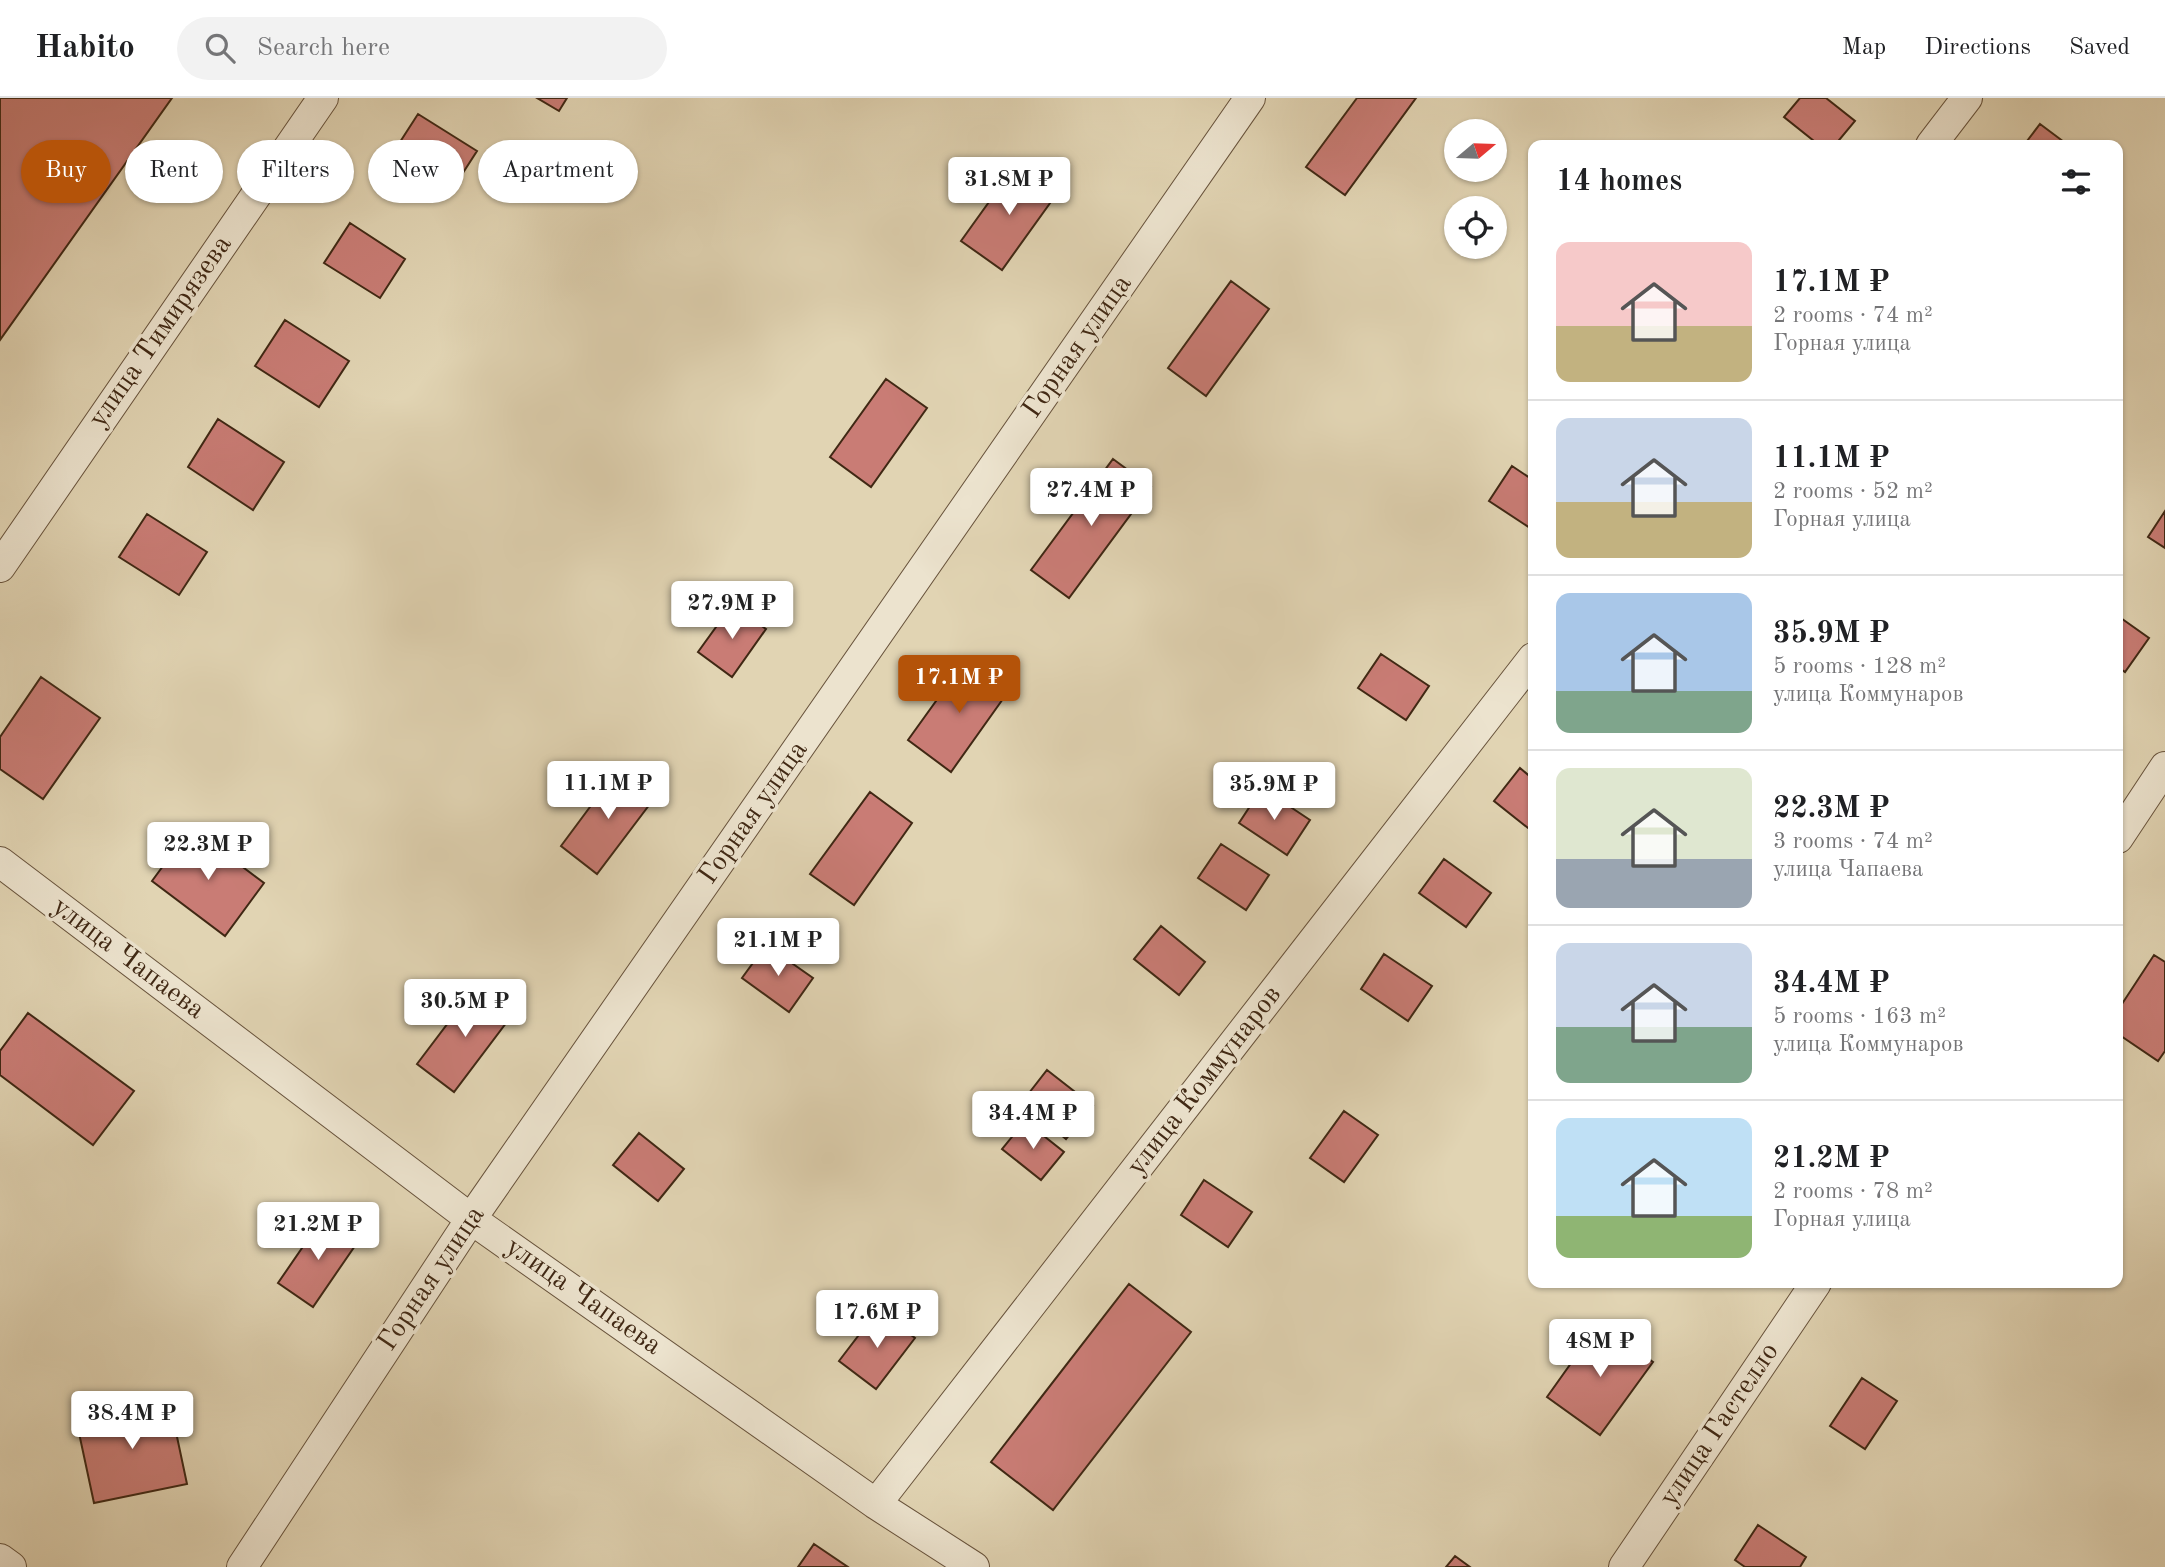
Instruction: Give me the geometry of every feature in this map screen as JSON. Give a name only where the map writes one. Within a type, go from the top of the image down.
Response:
[{"type":"street","name":"улица Тимирязева","points":[[0,567],[323,98]]},
{"type":"street","name":"Горная улица","points":[[242,1567],[471,1219],[1250,98]]},
{"type":"street","points":[[1935,140],[1968,98]]},
{"type":"street","name":"улица Коммунаров","points":[[876,1504],[1528,664]]},
{"type":"street","points":[[2123,830],[2165,767]]},
{"type":"street","name":"улица Чапаева","points":[[0,862],[471,1219],[876,1504],[974,1567]]},
{"type":"street","name":"улица Гастелло","points":[[1624,1567],[1813,1288]]},
{"type":"street","points":[[0,1559],[12,1567]]},
{"type":"building","points":[[0,98],[172,98],[142,140],[125,140],[125,164],[111,184],[111,140],[21,140],[21,203],[97,203],[0,340]]},
{"type":"building","points":[[537,98],[567,98],[559,111]]},
{"type":"building","points":[[1357,98],[1416,98],[1345,195],[1306,167]]},
{"type":"building","points":[[1800,98],[1826,98],[1855,121],[1839,140],[1813,140],[1784,117]]},
{"type":"building","points":[[418,114],[459,140],[401,140]]},
{"type":"building","points":[[2040,124],[2061,140],[2028,140]]},
{"type":"building","points":[[464,143],[477,151],[464,171]]},
{"type":"building","points":[[1017,163],[1058,192],[1002,270],[961,241]]},
{"type":"building","points":[[350,223],[405,259],[380,298],[324,263]]},
{"type":"building","points":[[1231,281],[1269,309],[1206,396],[1168,368]]},
{"type":"building","points":[[285,320],[349,361],[319,407],[255,366]]},
{"type":"building","points":[[886,379],[927,408],[871,487],[830,457]]},
{"type":"building","points":[[218,419],[284,462],[253,510],[188,467]]},
{"type":"building","points":[[1113,459],[1151,487],[1069,598],[1031,570]]},
{"type":"building","points":[[1512,466],[1528,477],[1528,527],[1489,501]]},
{"type":"building","points":[[2165,511],[2165,548],[2148,537]]},
{"type":"building","points":[[147,514],[207,552],[179,595],[119,557]]},
{"type":"building","points":[[732,605],[766,629],[732,677],[698,652]]},
{"type":"building","points":[[2123,620],[2149,638],[2125,672],[2123,671]]},
{"type":"building","points":[[1381,654],[1429,686],[1406,720],[1358,688]]},
{"type":"building","points":[[967,658],[1010,689],[951,772],[908,740]]},
{"type":"building","points":[[41,677],[100,718],[43,799],[0,769],[0,737]]},
{"type":"building","points":[[619,768],[656,796],[597,874],[561,846]]},
{"type":"building","points":[[1520,768],[1528,775],[1528,828],[1494,801]]},
{"type":"building","points":[[1262,788],[1310,820],[1287,855],[1239,823]]},
{"type":"building","points":[[870,792],[912,823],[854,905],[810,874]]},
{"type":"building","points":[[191,828],[264,883],[225,936],[152,881]]},
{"type":"building","points":[[1221,844],[1269,875],[1246,910],[1198,878]]},
{"type":"building","points":[[1444,859],[1491,893],[1466,927],[1419,893]]},
{"type":"building","points":[[1161,926],[1205,962],[1179,995],[1134,959]]},
{"type":"building","points":[[766,945],[813,978],[789,1012],[742,978]]},
{"type":"building","points":[[1384,954],[1432,986],[1408,1021],[1361,989]]},
{"type":"building","points":[[2154,955],[2165,962],[2165,1051],[2158,1061],[2123,1037],[2123,1002]]},
{"type":"building","points":[[476,986],[513,1014],[454,1092],[417,1064]]},
{"type":"building","points":[[28,1013],[134,1091],[93,1145],[0,1075],[0,1051]]},
{"type":"building","points":[[1047,1070],[1093,1106],[1066,1139],[1022,1102]]},
{"type":"building","points":[[1344,1111],[1378,1135],[1344,1182],[1310,1158]]},
{"type":"building","points":[[1025,1121],[1064,1152],[1041,1180],[1002,1149]]},
{"type":"building","points":[[639,1133],[684,1169],[658,1201],[613,1165]]},
{"type":"building","points":[[1204,1180],[1252,1212],[1228,1247],[1181,1215]]},
{"type":"building","points":[[324,1216],[359,1240],[313,1307],[278,1283]]},
{"type":"building","points":[[1129,1284],[1191,1332],[1053,1510],[991,1462]]},
{"type":"building","points":[[878,1310],[915,1338],[876,1389],[839,1361]]},
{"type":"building","points":[[1599,1324],[1653,1362],[1600,1435],[1547,1397]]},
{"type":"building","points":[[1862,1378],[1897,1401],[1865,1449],[1830,1426]]},
{"type":"building","points":[[169,1399],[187,1484],[94,1503],[76,1419]]},
{"type":"building","points":[[1758,1525],[1806,1557],[1800,1567],[1745,1567],[1735,1560]]},
{"type":"building","points":[[814,1544],[848,1567],[798,1567]]},
{"type":"building","points":[[1455,1556],[1470,1567],[1446,1567]]}]
